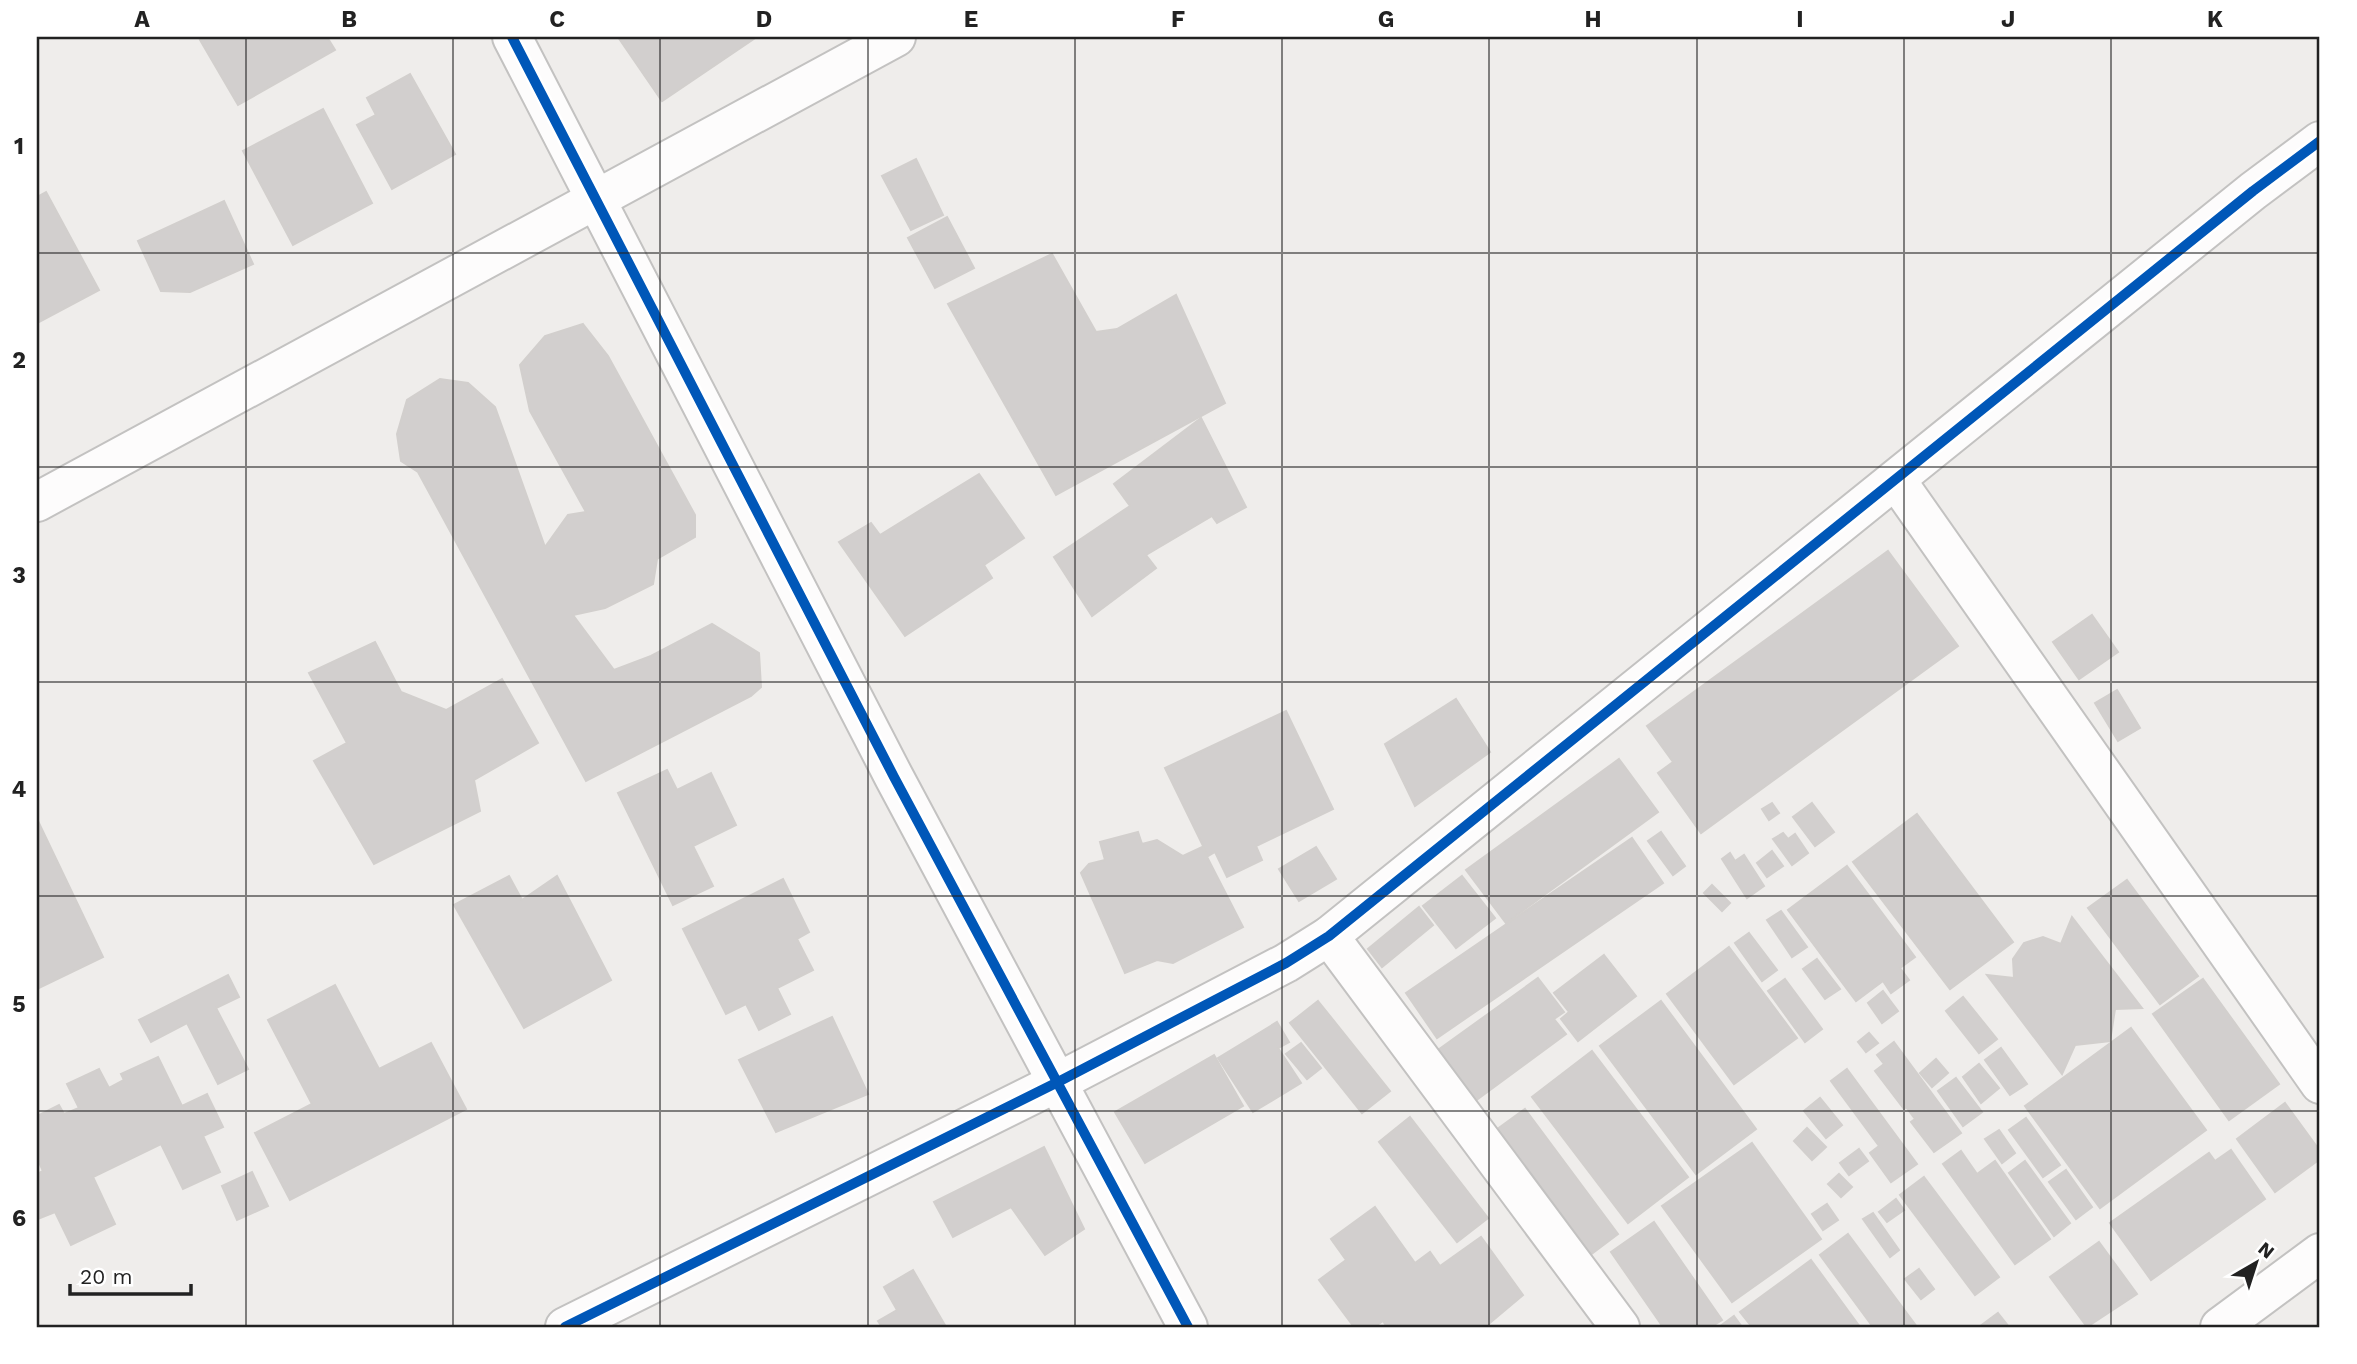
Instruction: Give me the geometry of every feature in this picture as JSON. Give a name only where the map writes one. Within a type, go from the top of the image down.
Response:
[{"type":"street","points":[[512,37],[894,777],[1188,1327]]},
{"type":"street","points":[[37,502],[896,37]]},
{"type":"street","points":[[565,1327],[1058,1082],[1286,962],[1329,936],[2253,191],[2320,141]]},
{"type":"street","points":[[1896,480],[2320,1084]]},
{"type":"street","points":[[1329,936],[1620,1327]]},
{"type":"street","points":[[2220,1327],[2320,1253]]},
{"type":"building","points":[[206,37],[327,37],[335,50],[238,105],[200,40]]},
{"type":"building","points":[[618,37],[754,37],[755,38],[662,101]]},
{"type":"building","points":[[410,74],[455,154],[392,189],[357,125],[376,115],[367,98]]},
{"type":"building","points":[[323,109],[372,203],[293,245],[243,151]]},
{"type":"building","points":[[916,159],[943,215],[911,230],[882,176]]},
{"type":"building","points":[[46,192],[99,290],[37,323],[37,197]]},
{"type":"building","points":[[224,201],[253,264],[190,292],[161,291],[138,241]]},
{"type":"building","points":[[947,217],[974,268],[935,288],[908,238]]},
{"type":"building","points":[[1052,254],[1096,332],[1117,329],[1176,295],[1225,403],[1056,495],[948,304]]},
{"type":"building","points":[[583,324],[608,356],[695,515],[695,537],[657,559],[653,584],[605,608],[573,615],[614,670],[651,656],[712,624],[759,653],[761,687],[751,696],[586,781],[418,472],[401,461],[397,434],[407,400],[440,379],[468,383],[495,407],[545,547],[568,515],[586,512],[530,411],[520,365],[545,336]]},
{"type":"building","points":[[1201,418],[1246,507],[1217,523],[1212,516],[1146,555],[1156,568],[1092,616],[1054,557],[1130,506],[1114,484]]},
{"type":"building","points":[[979,474],[1024,538],[984,565],[992,578],[905,636],[839,542],[871,523],[880,535]]},
{"type":"building","points":[[1888,551],[1958,646],[1701,833],[1658,773],[1673,762],[1647,726]]},
{"type":"building","points":[[2092,615],[2118,652],[2079,679],[2053,642]]},
{"type":"building","points":[[375,642],[401,692],[446,710],[502,679],[538,743],[474,780],[480,811],[374,864],[314,761],[347,743],[309,673]]},
{"type":"building","points":[[2117,690],[2140,728],[2118,741],[2095,703]]},
{"type":"building","points":[[1456,699],[1490,752],[1415,806],[1385,744]]},
{"type":"building","points":[[1286,711],[1333,809],[1256,846],[1262,860],[1227,877],[1215,852],[1208,856],[1165,768]]},
{"type":"building","points":[[1619,759],[1658,812],[1506,923],[1466,870]]},
{"type":"building","points":[[667,770],[677,790],[711,773],[736,825],[693,846],[713,886],[673,905],[618,793]]},
{"type":"building","points":[[1772,803],[1779,813],[1769,820],[1762,809]]},
{"type":"building","points":[[1812,803],[1834,832],[1815,846],[1793,817]]},
{"type":"building","points":[[1917,814],[2013,942],[1950,989],[1853,862]]},
{"type":"building","points":[[37,819],[103,957],[37,989]]},
{"type":"building","points":[[1138,832],[1142,844],[1157,840],[1183,856],[1202,847],[1243,927],[1173,963],[1157,960],[1125,973],[1081,873],[1089,864],[1105,860],[1100,842]]},
{"type":"building","points":[[1661,832],[1685,866],[1673,875],[1648,841]]},
{"type":"building","points":[[1783,833],[1788,839],[1795,834],[1808,853],[1792,865],[1773,839]]},
{"type":"building","points":[[1632,838],[1663,883],[1437,1038],[1406,993]]},
{"type":"building","points":[[1316,847],[1336,879],[1299,901],[1279,869]]},
{"type":"building","points":[[1772,851],[1783,866],[1767,877],[1757,863]]},
{"type":"building","points":[[1730,853],[1735,861],[1744,855],[1764,886],[1747,898],[1722,859]]},
{"type":"building","points":[[1847,866],[1915,957],[1900,968],[1909,980],[1891,993],[1883,981],[1856,1001],[1788,910]]},
{"type":"building","points":[[509,876],[522,900],[557,876],[611,980],[524,1028],[454,905]]},
{"type":"building","points":[[1462,876],[1495,918],[1456,948],[1423,906]]},
{"type":"building","points":[[783,879],[809,932],[797,939],[813,970],[777,988],[790,1014],[759,1030],[746,1004],[726,1014],[683,929]]},
{"type":"building","points":[[2127,880],[2198,976],[2160,1004],[2088,908]]},
{"type":"building","points":[[1712,885],[1730,903],[1722,911],[1704,893]]},
{"type":"building","points":[[1419,907],[1433,925],[1382,967],[1368,949]]},
{"type":"building","points":[[1781,911],[1807,947],[1792,957],[1767,920]]},
{"type":"building","points":[[2072,917],[2142,1008],[2115,1009],[2110,1041],[2075,1045],[2062,1074],[1987,975],[2014,978],[2013,959],[2024,943],[2043,937],[2061,944]]},
{"type":"building","points":[[1749,933],[1777,970],[1762,981],[1735,943]]},
{"type":"building","points":[[1729,947],[1797,1038],[1734,1084],[1667,994]]},
{"type":"building","points":[[1604,955],[1636,996],[1578,1041],[1561,1019],[1569,1012],[1554,993]]},
{"type":"building","points":[[1817,959],[1840,989],[1825,999],[1803,969]]},
{"type":"building","points":[[228,975],[239,997],[216,1008],[248,1069],[218,1084],[187,1023],[151,1042],[139,1020]]},
{"type":"building","points":[[1538,978],[1564,1012],[1554,1019],[1566,1034],[1475,1101],[1438,1050]]},
{"type":"building","points":[[1785,979],[1822,1029],[1805,1042],[1768,991]]},
{"type":"building","points":[[2203,979],[2279,1084],[2229,1120],[2153,1014]]},
{"type":"building","points":[[335,985],[379,1069],[431,1043],[466,1109],[290,1200],[255,1133],[312,1104],[268,1020]]},
{"type":"building","points":[[1883,991],[1898,1011],[1882,1023],[1868,1003]]},
{"type":"building","points":[[1963,997],[1997,1039],[1979,1053],[1946,1011]]},
{"type":"building","points":[[1318,1001],[1390,1091],[1362,1113],[1290,1023]]},
{"type":"building","points":[[1661,1001],[1756,1129],[1696,1174],[1600,1046]]},
{"type":"building","points":[[832,1017],[868,1094],[776,1132],[739,1060]]},
{"type":"building","points":[[1277,1022],[1289,1042],[1278,1048],[1301,1083],[1253,1112],[1218,1058]]},
{"type":"building","points":[[2131,1028],[2206,1130],[2100,1208],[2025,1106]]},
{"type":"building","points":[[1869,1033],[1878,1043],[1866,1052],[1858,1042]]},
{"type":"building","points":[[1894,1042],[1961,1133],[1934,1152],[1911,1122],[1915,1119],[1875,1071],[1884,1064],[1877,1055]]},
{"type":"building","points":[[1301,1043],[1321,1068],[1307,1079],[1286,1054]]},
{"type":"building","points":[[2001,1048],[2027,1084],[2010,1095],[1985,1060]]},
{"type":"building","points":[[1592,1051],[1688,1177],[1628,1223],[1532,1097]]},
{"type":"building","points":[[1214,1055],[1243,1106],[1145,1163],[1115,1112]]},
{"type":"building","points":[[158,1057],[182,1106],[207,1094],[223,1127],[203,1136],[220,1172],[183,1189],[161,1144],[93,1177],[115,1224],[71,1245],[55,1212],[38,1219],[37,1174],[43,1171],[37,1158],[37,1116],[59,1105],[64,1114],[79,1108],[67,1084],[99,1069],[109,1088],[124,1080],[121,1074]]},
{"type":"building","points":[[1936,1059],[1948,1073],[1932,1087],[1920,1073]]},
{"type":"building","points":[[1979,1064],[1999,1088],[1981,1103],[1963,1077]]},
{"type":"building","points":[[1847,1069],[1917,1164],[1891,1182],[1870,1153],[1879,1146],[1831,1081]]},
{"type":"building","points":[[1956,1078],[1982,1112],[1963,1126],[1938,1091]]},
{"type":"building","points":[[1820,1098],[1842,1125],[1826,1138],[1804,1111]]},
{"type":"building","points":[[2285,1103],[2320,1151],[2320,1159],[2275,1192],[2237,1139]]},
{"type":"building","points":[[1525,1109],[1618,1234],[1590,1255],[1496,1130]]},
{"type":"building","points":[[1410,1117],[1488,1218],[1457,1242],[1379,1142]]},
{"type":"building","points":[[2026,1118],[2060,1165],[2043,1177],[2009,1130]]},
{"type":"building","points":[[1807,1128],[1826,1147],[1812,1160],[1794,1141]]},
{"type":"building","points":[[1999,1130],[2015,1153],[2002,1163],[1985,1139]]},
{"type":"building","points":[[1752,1143],[1821,1239],[1732,1302],[1662,1206]]},
{"type":"building","points":[[1044,1147],[1084,1229],[1045,1255],[1011,1207],[953,1237],[934,1202]]},
{"type":"building","points":[[1859,1149],[1868,1161],[1849,1175],[1840,1163]]},
{"type":"building","points":[[2231,1150],[2265,1199],[2151,1280],[2110,1223],[2209,1153],[2215,1161]]},
{"type":"building","points":[[1961,1151],[1977,1174],[1995,1161],[2050,1239],[2015,1264],[1943,1164]]},
{"type":"building","points":[[2025,1161],[2070,1223],[2054,1236],[2009,1173]]},
{"type":"building","points":[[2066,1170],[2092,1207],[2076,1219],[2049,1182]]},
{"type":"building","points":[[252,1172],[268,1206],[237,1220],[222,1186]]},
{"type":"building","points":[[1839,1174],[1852,1187],[1841,1197],[1828,1184]]},
{"type":"building","points":[[1924,1177],[1999,1277],[1975,1295],[1900,1195]]},
{"type":"building","points":[[1896,1199],[1904,1210],[1887,1222],[1879,1212]]},
{"type":"building","points":[[1827,1204],[1838,1220],[1823,1230],[1812,1214]]},
{"type":"building","points":[[1375,1207],[1415,1263],[1430,1252],[1440,1266],[1481,1237],[1523,1295],[1485,1327],[1387,1327],[1383,1321],[1374,1327],[1354,1327],[1319,1280],[1346,1260],[1331,1239]]},
{"type":"building","points":[[1873,1213],[1899,1250],[1890,1257],[1863,1219]]},
{"type":"building","points":[[1654,1222],[1722,1320],[1711,1327],[1663,1327],[1611,1252]]},
{"type":"building","points":[[1848,1234],[1917,1327],[1873,1327],[1820,1255]]},
{"type":"building","points":[[2099,1242],[2137,1294],[2087,1327],[2050,1277]]},
{"type":"building","points":[[1811,1260],[1860,1327],[1752,1327],[1740,1312]]},
{"type":"building","points":[[1919,1269],[1934,1289],[1921,1299],[1905,1279]]},
{"type":"building","points":[[913,1270],[946,1327],[882,1327],[878,1321],[897,1310],[884,1287]]},
{"type":"building","points":[[1998,1313],[2009,1327],[1979,1327]]},
{"type":"building","points":[[1734,1316],[1742,1327],[1719,1327]]},
{"type":"cycle path","points":[[512,37],[894,777],[1188,1327]]},
{"type":"cycle path","points":[[565,1327],[1058,1082],[1286,963],[1329,936],[2253,191],[2320,141]]}]
